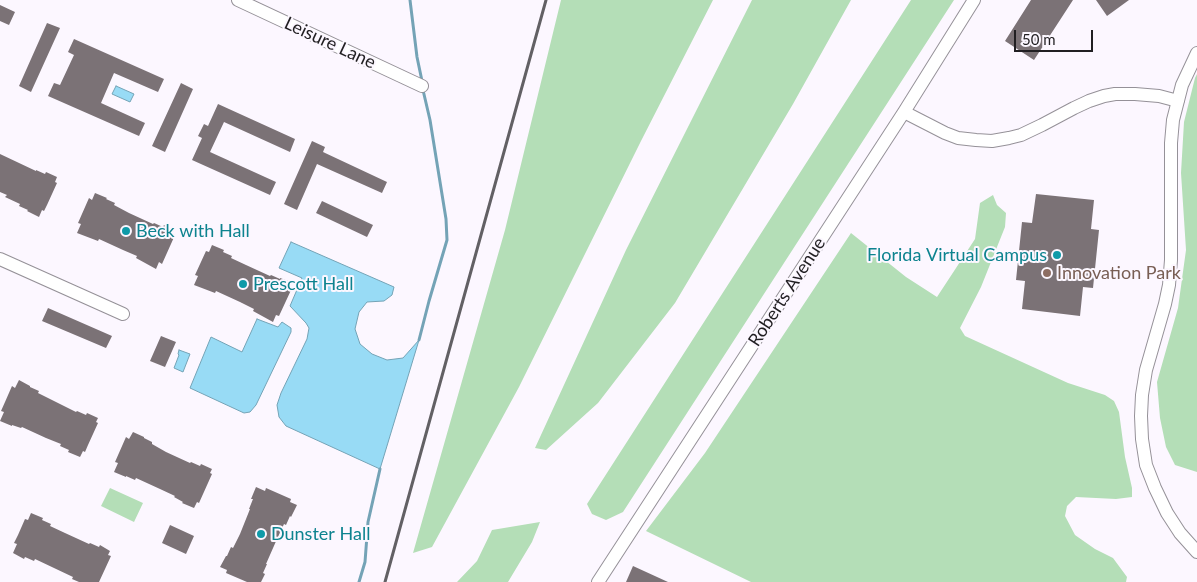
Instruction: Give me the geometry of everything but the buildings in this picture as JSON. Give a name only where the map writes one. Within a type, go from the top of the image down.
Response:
[{"type":"street","name":"Leisure Lane","points":[[238,0],[422,86]]},
{"type":"street","name":"Roberts Avenue","points":[[598,582],[904,112],[974,0]]},
{"type":"street","points":[[1197,54],[1182,85],[1173,120],[1169,285],[1146,370],[1141,416],[1146,465],[1155,488],[1167,513],[1180,533],[1197,552]]},
{"type":"street","points":[[904,112],[958,138],[992,141],[1021,135],[1074,108],[1104,96],[1135,94],[1159,96],[1178,101]]},
{"type":"street","points":[[0,259],[124,314]]},
{"type":"green space","points":[[561,0],[713,0],[519,387],[432,547],[413,553],[505,230]]},
{"type":"green space","points":[[752,0],[851,0],[793,104],[675,303],[598,403],[546,450],[535,448],[626,250]]},
{"type":"green space","points":[[911,0],[954,0],[623,512],[606,520],[592,514],[587,504]]},
{"type":"green space","points":[[1197,74],[1197,472],[1175,465],[1166,447],[1160,418],[1157,382],[1178,308],[1186,250],[1181,173],[1184,122]]},
{"type":"green space","points":[[993,195],[997,205],[1006,213],[1005,227],[981,287],[960,328],[965,336],[1068,383],[1105,395],[1114,401],[1119,412],[1132,497],[1116,499],[1076,497],[1067,506],[1065,516],[1075,535],[1095,549],[1113,558],[1127,577],[1126,582],[751,582],[646,531],[705,453],[851,233],[906,277],[937,297],[975,239],[980,203]]},
{"type":"green space","points":[[110,488],[143,503],[134,522],[101,506]]},
{"type":"green space","points":[[540,522],[532,542],[508,582],[457,582],[477,561],[492,530]]},
{"type":"water","points":[[116,86],[134,94],[130,102],[112,94]]},
{"type":"water","points":[[291,242],[394,287],[392,295],[384,301],[367,302],[359,312],[355,329],[360,344],[372,354],[387,360],[403,358],[419,340],[380,469],[286,426],[279,417],[277,405],[281,393],[307,339],[309,328],[290,306],[302,278],[279,268]]},
{"type":"water","points":[[257,319],[278,327],[282,322],[291,328],[291,332],[256,405],[250,412],[244,413],[190,388],[211,337],[242,352]]},
{"type":"water","points":[[179,350],[190,354],[183,372],[174,368]]},
{"type":"waterway","points":[[410,0],[422,81]]},
{"type":"waterway","points":[[419,340],[447,240],[446,219],[430,120],[423,90]]},
{"type":"waterway","points":[[359,582],[365,562],[368,522],[380,469]]},
{"type":"railway","points":[[385,582],[546,0]]},
{"type":"place","name":"Beck with Hall","points":[[126,231]]},
{"type":"place","name":"Florida Virtual Campus","points":[[1057,255]]},
{"type":"place","name":"Innovation Park","points":[[1047,273]]},
{"type":"place","name":"Prescott Hall","points":[[243,284]]},
{"type":"place","name":"Dunster Hall","points":[[261,534]]}]
